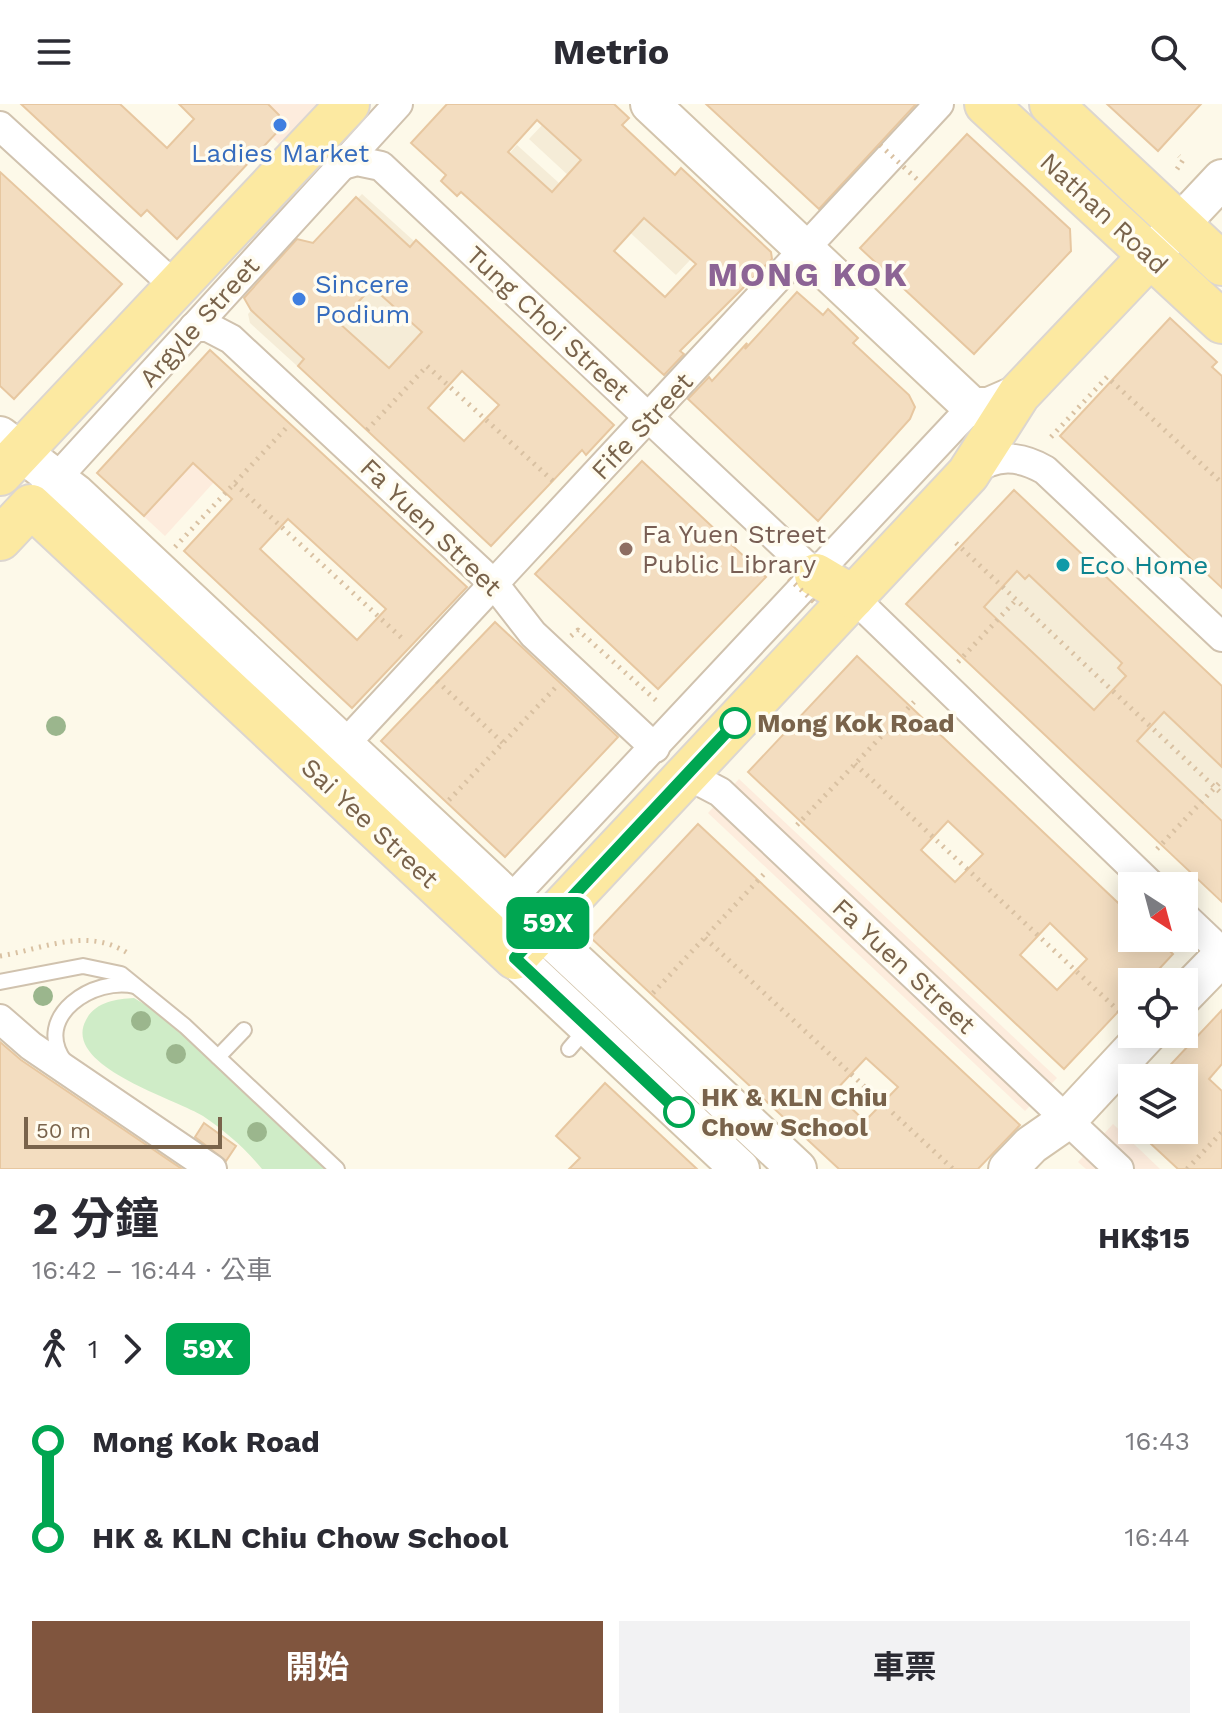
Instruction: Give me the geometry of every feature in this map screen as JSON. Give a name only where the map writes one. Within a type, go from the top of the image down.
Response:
[{"type":"main road","points":[[650,104],[972,407],[989,407],[1019,394]]},
{"type":"main road","name":"Nathan Road","points":[[986,104],[1222,322]]},
{"type":"main road","name":"Nathan Road","points":[[1051,104],[1222,264]]},
{"type":"main road","name":"Argyle Street","points":[[5,460],[176,287],[334,109]]},
{"type":"main road","points":[[529,944],[681,780],[817,587],[968,474],[1019,394],[1222,179]]},
{"type":"main road","name":"Sai Yee Street","points":[[5,460],[44,492],[529,944],[797,1169]]},
{"type":"main road","name":"Argyle Street","points":[[0,539],[44,492]]},
{"type":"main road","name":"Sai Yee Street","points":[[44,492],[105,520],[344,745],[497,914]]},
{"type":"main road","name":"Sai Yee Street","points":[[529,944],[578,1038],[740,1169]]},
{"type":"main road","points":[[1198,980],[1222,954]]},
{"type":"main road","points":[[1008,1169],[1031,1145],[1067,1120],[1119,1048]]},
{"type":"street","name":"Argyle Street","points":[[44,492],[398,104]]},
{"type":"street","name":"Fife Street","points":[[344,745],[939,104]]},
{"type":"street","points":[[0,126],[176,287]]},
{"type":"street","name":"Tung Choi Street","points":[[339,166],[357,161],[381,166],[649,419],[817,587],[948,687],[975,718],[1137,872]]},
{"type":"street","name":"Fa Yuen Street","points":[[194,327],[208,327],[231,339],[494,584],[533,634],[655,748]]},
{"type":"street","points":[[497,914],[655,748],[817,587],[972,407]]},
{"type":"street","points":[[968,474],[998,458],[1014,458],[1045,470],[1222,637]]},
{"type":"street","name":"Fa Yuen Street","points":[[681,780],[699,781],[720,792],[1119,1169]]},
{"type":"street","points":[[1198,930],[1222,954]]},
{"type":"street","points":[[0,1019],[31,1046],[212,1169]]},
{"type":"lane","points":[[0,982],[83,966],[121,974],[140,987],[218,1057],[337,1169]]},
{"type":"lane","points":[[74,1073],[61,1056],[56,1041],[57,1026],[66,1007],[100,986],[119,982],[140,987]]},
{"type":"lane","points":[[218,1057],[244,1030]]},
{"type":"path","points":[[880,145],[921,183]]},
{"type":"path","points":[[1177,169],[1183,160],[1179,156]]},
{"type":"path","points":[[361,436],[427,366],[564,491]]},
{"type":"path","points":[[1051,437],[1107,377],[1222,483]]},
{"type":"path","points":[[168,556],[294,419]]},
{"type":"path","points":[[235,484],[416,652]]},
{"type":"path","points":[[956,543],[1222,794]]},
{"type":"path","points":[[958,662],[1016,600]]},
{"type":"path","points":[[568,640],[578,630],[659,703]]},
{"type":"path","points":[[431,675],[503,743]]},
{"type":"path","points":[[440,809],[564,679]]},
{"type":"path","points":[[797,825],[914,702]]},
{"type":"path","points":[[855,764],[1118,1009]]},
{"type":"path","points":[[1157,849],[1222,780]]},
{"type":"path","points":[[647,999],[764,874]]},
{"type":"path","points":[[705,938],[953,1169]]},
{"type":"path","points":[[1187,1169],[1222,1132]]},
{"type":"shaded area","name":"Ladies Market","points":[[236,104],[321,104],[281,146]]},
{"type":"shaded area","points":[[562,104],[614,104],[629,118],[622,126],[675,174],[681,168],[732,215],[676,275],[529,139]]},
{"type":"shaded area","points":[[517,145],[559,183],[509,237],[468,198]]},
{"type":"shaded area","points":[[362,194],[478,299],[361,424],[250,323],[248,314]]},
{"type":"shaded area","points":[[146,420],[214,482],[165,536],[97,473]]},
{"type":"shaded area","points":[[1014,490],[1222,686],[1222,902],[1198,879],[1198,872],[1190,872],[906,604]]},
{"type":"shaded area","points":[[739,779],[1057,1078],[1025,1111],[708,813]]},
{"type":"shaded area","points":[[1113,1124],[1118,1129],[1118,1144],[1134,1144],[1160,1169],[1086,1169],[1078,1162]]},
{"type":"green space","points":[[134,998],[159,1013],[328,1169],[262,1169],[234,1140],[203,1116],[125,1079],[105,1066],[90,1052],[83,1037],[86,1020],[100,1005]]},
{"type":"building","points":[[21,104],[120,104],[167,148],[194,119],[179,104],[268,104],[279,115],[281,128],[177,239],[147,210],[141,216]]},
{"type":"building","points":[[447,104],[614,104],[629,118],[622,125],[675,175],[681,168],[771,252],[772,259],[680,351],[684,354],[664,375],[461,192],[457,196],[441,181],[446,175],[411,143]],"holes":[[[537,120],[581,160],[552,192],[508,152]],[[644,218],[696,264],[665,297],[614,251]]]},
{"type":"building","points":[[706,104],[916,104],[819,209]]},
{"type":"building","points":[[1107,104],[1201,104],[1158,151]]},
{"type":"building","points":[[967,134],[1070,229],[1071,251],[974,354],[860,248]]},
{"type":"building","points":[[0,172],[122,284],[14,399],[0,386]]},
{"type":"building","points":[[356,197],[410,247],[416,240],[614,425],[586,455],[582,450],[491,546],[298,366],[304,359],[251,310],[244,298],[297,239],[313,243]],"holes":[[[372,287],[422,332],[389,368],[339,323]],[[462,371],[499,405],[464,441],[428,408]]]},
{"type":"building","points":[[797,292],[823,315],[828,309],[858,338],[853,343],[909,395],[915,407],[910,419],[818,521],[688,399],[709,377],[712,381],[747,343],[745,349]]},
{"type":"building","points":[[1170,318],[1217,362],[1212,367],[1222,376],[1222,588],[1060,436]]},
{"type":"building","points":[[210,350],[467,587],[352,708],[184,551],[232,499],[193,463],[144,516],[97,473]],"holes":[[[288,519],[386,609],[357,640],[260,549]]]},
{"type":"building","points":[[642,461],[766,577],[658,689],[535,574]]},
{"type":"building","points":[[1014,490],[1222,686],[1222,767],[1164,712],[1137,741],[1222,821],[1222,902],[1198,879],[1198,872],[1190,872],[906,604]],"holes":[[[1017,571],[1025,579],[1029,575],[1122,663],[1118,668],[1126,676],[1094,710],[984,607]]]},
{"type":"building","points":[[495,622],[618,737],[505,857],[381,741]]},
{"type":"building","points":[[857,656],[1118,903],[1118,952],[1173,954],[1160,968],[1118,968],[1118,1012],[1064,1069],[748,772]],"holes":[[[948,821],[983,854],[955,882],[921,850]],[[1050,923],[1087,959],[1057,990],[1020,955]]]},
{"type":"building","points":[[698,824],[1020,1125],[978,1169],[839,1169],[591,938]],"holes":[[[866,1058],[898,1087],[865,1121],[834,1092]]]},
{"type":"building","points":[[1222,1010],[1222,1064],[1209,1079],[1222,1091],[1222,1169],[1178,1169],[1151,1144],[1198,1144],[1198,1064],[1171,1064],[1186,1048],[1198,1048],[1198,1036]]},
{"type":"building","points":[[0,1042],[21,1060],[182,1169],[0,1169]]},
{"type":"building","points":[[605,1083],[697,1169],[569,1169],[580,1158],[556,1136]]},
{"type":"building","points":[[204,1123],[236,1146],[226,1161],[195,1137]]},
{"type":"bus line","name":"59X","points":[[679,1112],[515,958],[735,723]]},
{"type":"place","name":"Ladies Market","points":[[280,125]]},
{"type":"place","name":"Sincere Podium","points":[[299,299]]},
{"type":"place","name":"Fa Yuen Street Public Library","points":[[626,549]]},
{"type":"place","name":"Eco Home","points":[[1063,565]]},
{"type":"place","name":"Mong Kok Road","points":[[735,723]]},
{"type":"place","name":"HK & KLN Chiu Chow School","points":[[679,1112]]},
{"type":"district","name":"MONG KOK","points":[[808,274]]}]
